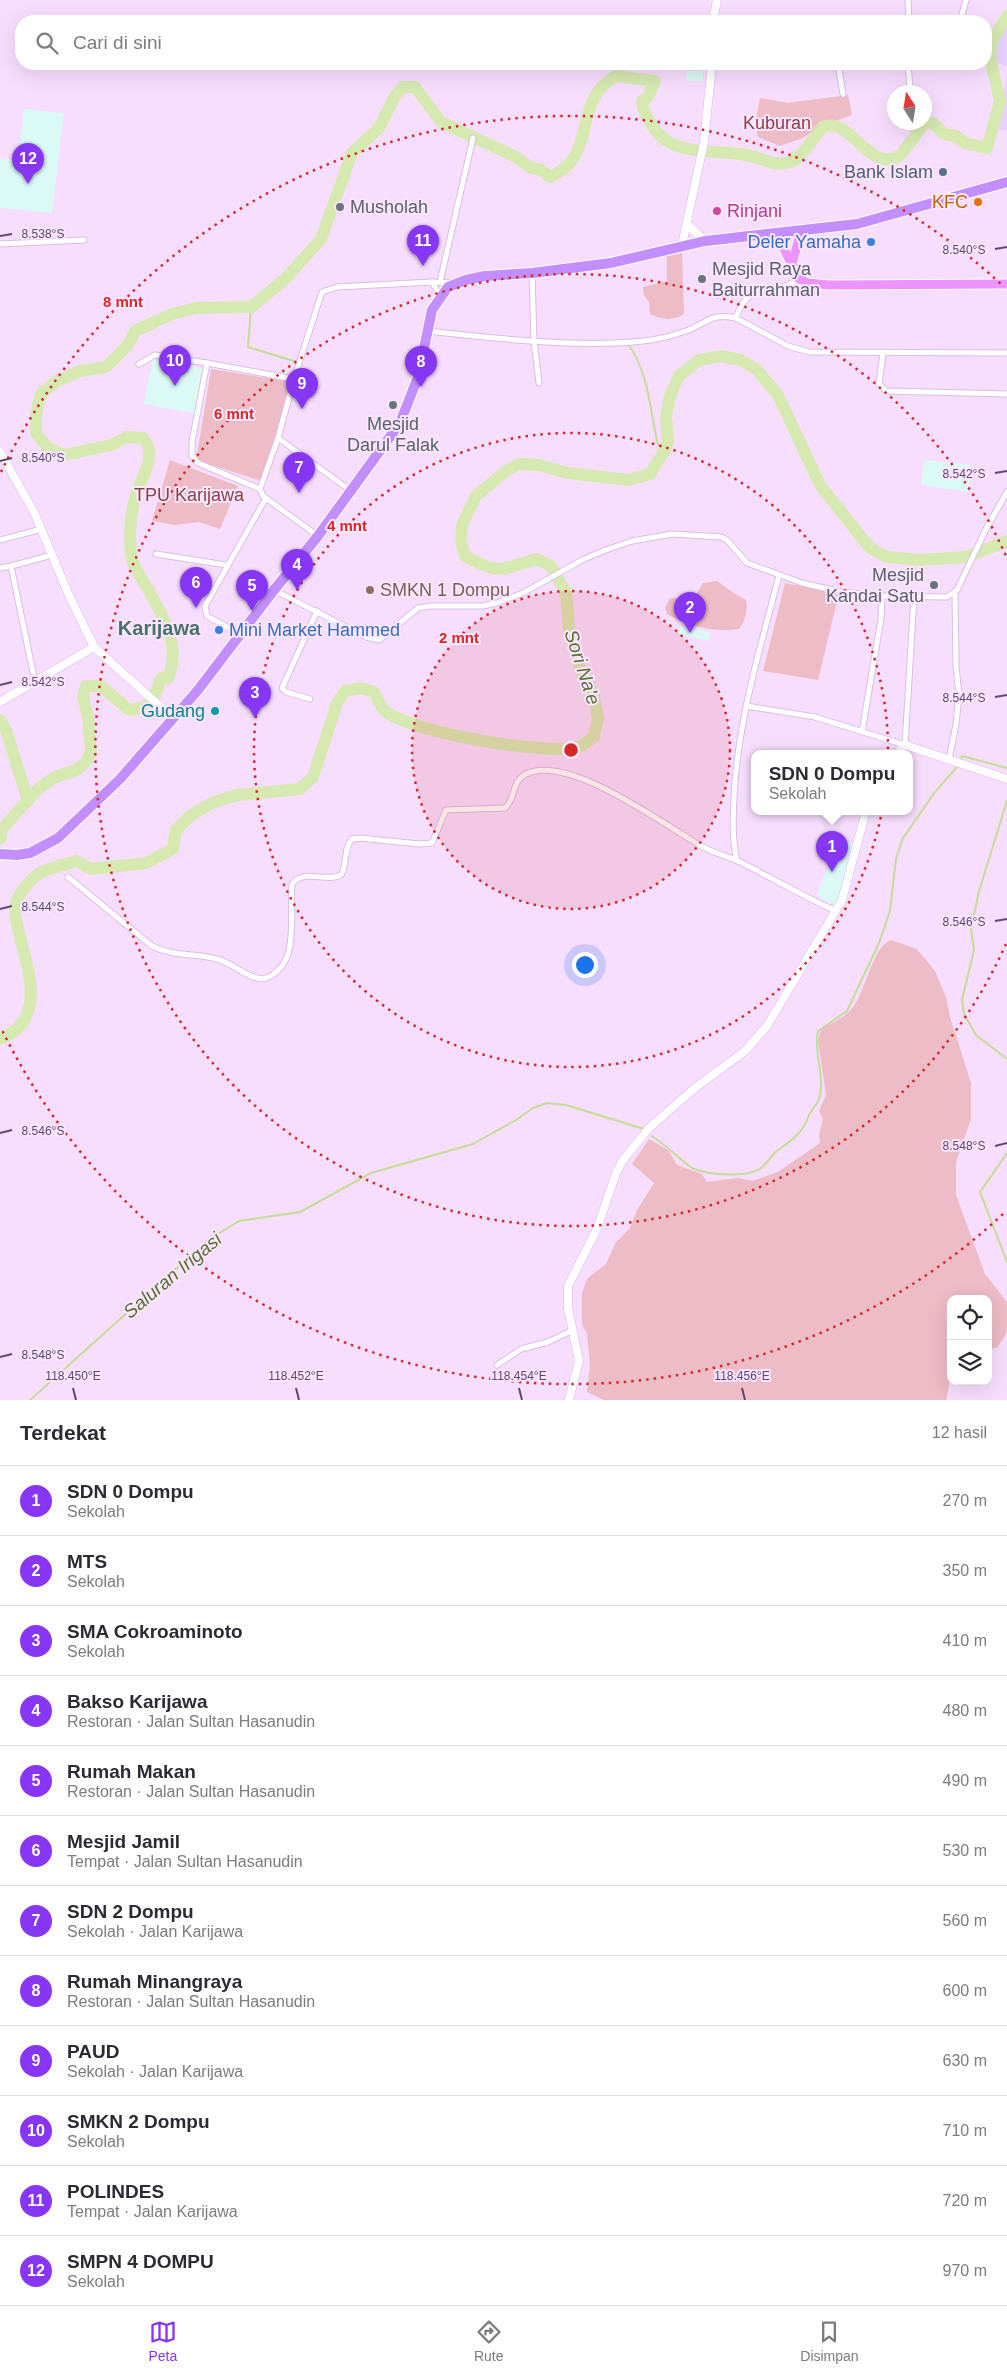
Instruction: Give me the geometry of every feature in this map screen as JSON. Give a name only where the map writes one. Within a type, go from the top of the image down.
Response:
[{"type":"highway","points":[[1,854],[17,855],[30,853],[58,838],[120,780],[173,718],[318,536],[400,423],[418,376],[432,310],[440,296],[454,283],[485,276],[532,274],[611,262],[705,241],[856,224],[1007,182]]},
{"type":"main road","points":[[792,264],[801,231]]},
{"type":"main road","points":[[773,234],[799,279],[816,285],[1007,284]]},
{"type":"street","points":[[714,15],[716,0]]},
{"type":"street","points":[[908,0],[909,15]]},
{"type":"street","points":[[962,15],[966,0]]},
{"type":"street","points":[[682,246],[688,226],[701,160],[711,70]]},
{"type":"street","points":[[839,70],[843,94]]},
{"type":"street","points":[[908,70],[910,85]]},
{"type":"street","points":[[440,282],[473,138]]},
{"type":"street","points":[[688,226],[705,241]]},
{"type":"street","points":[[0,244],[84,240]]},
{"type":"street","points":[[532,274],[534,340],[539,382]]},
{"type":"street","points":[[736,318],[740,304],[748,295],[784,287],[799,279]]},
{"type":"street","points":[[432,282],[440,296]]},
{"type":"street","points":[[260,489],[278,438],[320,296],[324,290],[330,287],[432,282],[454,283]]},
{"type":"street","points":[[427,331],[534,340],[633,342],[656,339],[687,331],[705,320],[719,316],[736,318],[799,350],[883,353],[1007,353]]},
{"type":"street","points":[[883,353],[879,384],[886,390],[1007,394]]},
{"type":"street","points":[[139,364],[155,355],[294,379]]},
{"type":"street","points":[[207,363],[192,442],[192,456],[198,463],[260,489],[266,498],[318,536]]},
{"type":"street","points":[[278,438],[351,491]]},
{"type":"street","points":[[0,452],[42,529],[68,593],[94,647],[173,718]]},
{"type":"street","points":[[949,760],[959,704],[955,594],[986,529],[1007,492]]},
{"type":"street","points":[[240,634],[207,616],[205,611],[208,599],[226,565],[266,498]]},
{"type":"street","points":[[0,540],[42,529]]},
{"type":"street","points":[[274,590],[366,637],[378,640],[418,608],[490,605],[523,593],[582,560],[625,544],[662,535],[708,535],[726,540],[747,563],[779,576],[841,592],[882,596],[940,598],[955,594]]},
{"type":"street","points":[[156,554],[226,565]]},
{"type":"street","points":[[0,568],[52,555]]},
{"type":"street","points":[[11,566],[36,683]]},
{"type":"street","points":[[736,860],[733,834],[735,776],[746,706],[779,576]]},
{"type":"street","points":[[862,732],[881,619],[882,596]]},
{"type":"street","points":[[899,750],[905,745],[914,597]]},
{"type":"street","points":[[310,699],[286,692],[282,688],[317,611]]},
{"type":"street","points":[[3,701],[94,647]]},
{"type":"street","points":[[746,706],[814,717],[1007,779]]},
{"type":"street","points":[[68,878],[152,946],[169,953],[218,959],[251,976],[263,979],[276,971],[289,950],[292,884],[298,878],[308,876],[334,878],[341,875],[345,867],[349,842],[352,840],[360,838],[419,844],[432,843],[446,810],[505,808],[509,805],[518,780],[533,772],[549,770],[580,778],[661,821],[703,847],[736,860],[836,911]]},
{"type":"street","points":[[569,1400],[579,1361],[568,1308],[568,1286],[589,1248],[616,1173],[623,1160],[649,1128],[696,1088],[733,1062],[756,1040],[842,900],[856,855],[865,815]]},
{"type":"street","points":[[497,1365],[521,1348],[548,1342],[572,1330]]},
{"type":"shaded area","points":[[1007,20],[1007,67],[995,62],[992,56],[993,44]]},
{"type":"shaded area","points":[[686,71],[703,71],[703,81],[686,81]]},
{"type":"shaded area","points":[[1007,71],[1007,131],[998,129]]},
{"type":"shaded area","points":[[24,109],[64,113],[52,213],[0,208],[0,159],[18,160]]},
{"type":"shaded area","points":[[153,359],[206,369],[197,414],[144,404]]},
{"type":"shaded area","points":[[924,460],[971,465],[968,492],[921,485]]},
{"type":"shaded area","points":[[680,626],[710,632],[708,641],[678,634]]},
{"type":"shaded area","points":[[838,839],[858,844],[836,907],[817,895]]},
{"type":"green space","name":"Kuburan","points":[[848,95],[852,115],[819,127],[803,138],[780,146],[758,137],[755,124],[760,98],[787,103]]},
{"type":"green space","points":[[682,253],[684,314],[676,318],[658,318],[650,314],[649,302],[644,295],[643,287],[667,281],[667,256]]},
{"type":"green space","points":[[211,369],[292,382],[265,482],[196,460]]},
{"type":"green space","name":"TPU Karijawa","points":[[170,460],[238,486],[220,529],[199,522],[175,525],[152,521]]},
{"type":"green space","points":[[717,581],[746,600],[746,615],[739,629],[720,630],[702,628],[667,614],[665,608],[670,598],[694,598],[703,583]]},
{"type":"green space","points":[[785,583],[839,593],[818,680],[763,671]]},
{"type":"green space","points":[[891,940],[917,949],[935,971],[946,997],[950,1017],[971,1083],[971,1119],[956,1162],[956,1195],[985,1274],[1007,1302],[1007,1332],[998,1347],[992,1349],[992,1295],[947,1295],[947,1385],[950,1385],[946,1400],[604,1400],[587,1392],[590,1365],[587,1334],[582,1324],[582,1293],[587,1279],[606,1264],[616,1242],[630,1228],[637,1210],[654,1183],[632,1164],[649,1139],[669,1151],[677,1165],[702,1174],[707,1182],[738,1178],[752,1181],[778,1172],[820,1143],[819,1135],[823,1119],[819,1111],[826,1095],[818,1041],[821,1029],[850,1011],[857,1000],[874,960],[885,944]]},
{"type":"waterway","points":[[992,41],[1007,16]]},
{"type":"waterway","points":[[0,839],[2,829],[38,789],[55,777],[76,770],[86,762],[91,752],[88,717],[83,697],[86,686],[101,686],[129,710],[138,709],[152,701],[161,678],[168,678],[172,665],[173,652],[167,627],[162,614],[135,567],[131,555],[132,512],[137,490],[149,460],[147,445],[143,438],[127,437],[111,445],[64,455],[48,448],[36,433],[36,415],[41,394],[57,381],[80,371],[106,367],[128,345],[135,331],[172,314],[196,308],[251,307],[285,279],[321,239],[352,153],[379,128],[395,96],[403,87],[415,87],[441,122],[516,157],[531,168],[541,170],[550,177],[565,168],[575,156],[581,142],[593,99],[602,87],[616,76],[655,81],[648,97],[642,101],[643,109],[658,134],[668,142],[692,150],[733,153],[752,156],[773,163],[784,163],[790,162],[799,156],[824,126],[836,126],[843,129],[866,149],[882,159],[890,160],[899,156],[925,122],[933,123],[944,134],[956,136],[965,143],[987,148],[1000,101],[992,66]]},
{"type":"waterway","points":[[251,307],[248,347],[297,362]]},
{"type":"waterway","points":[[627,343],[640,366],[648,392],[658,445],[665,450]]},
{"type":"waterway","name":"Sori Na'e","points":[[0,1039],[15,1031],[24,1020],[29,1007],[31,993],[30,978],[16,922],[15,910],[18,899],[29,882],[44,871],[76,861],[92,869],[146,863],[173,849],[176,830],[191,815],[212,803],[237,795],[300,789],[313,777],[337,703],[345,691],[361,688],[374,692],[384,710],[401,720],[480,740],[510,745],[561,749],[578,747],[594,737],[598,718],[593,693],[581,671],[569,628],[566,592],[550,565],[536,559],[500,569],[476,562],[465,556],[461,541],[462,525],[476,496],[506,471],[519,464],[538,465],[568,473],[628,480],[650,474],[665,450],[668,441],[666,416],[670,396],[679,376],[699,360],[721,356],[741,360],[757,370],[778,395],[820,485],[870,548],[887,557],[920,560],[966,557],[1007,541]]},
{"type":"waterway","points":[[0,720],[6,730],[28,801]]},
{"type":"waterway","points":[[960,762],[962,756],[1007,768]]},
{"type":"waterway","name":"Saluran Irigasi","points":[[652,1136],[694,1169],[709,1173],[738,1174],[761,1168],[800,1131],[818,1101],[821,1091],[817,1048],[818,1031],[847,1011],[879,943],[890,911],[896,859],[903,838],[935,792],[958,766]]},
{"type":"waterway","points":[[1007,801],[979,891],[971,929],[974,950],[962,1000],[964,1014],[976,1035],[1007,1059]]},
{"type":"waterway","name":"Saluran Irigasi","points":[[30,1400],[208,1240],[239,1221],[300,1212],[371,1173],[473,1144],[516,1120],[533,1108],[547,1103],[566,1105],[644,1129]]},
{"type":"waterway","points":[[1007,1153],[980,1192],[1007,1262]]},
{"type":"place","name":"Bank Islam","points":[[943,172]]},
{"type":"place","name":"SMPN 4 DOMPU","points":[[28,184]]},
{"type":"place","name":"KFC","points":[[978,202]]},
{"type":"place","name":"Musholah","points":[[340,207]]},
{"type":"place","name":"Rinjani","points":[[717,211]]},
{"type":"place","name":"Deler Yamaha","points":[[871,242]]},
{"type":"place","name":"POLINDES","points":[[423,266]]},
{"type":"place","name":"Mesjid Raya Baiturrahman","points":[[702,279]]},
{"type":"place","name":"SMKN 2 Dompu","points":[[175,386]]},
{"type":"place","name":"Rumah Minangraya","points":[[421,387]]},
{"type":"place","name":"Mesjid Darul Falak","points":[[393,405]]},
{"type":"place","name":"PAUD","points":[[302,409]]},
{"type":"place","name":"SDN 2 Dompu","points":[[299,493]]},
{"type":"place","name":"Mesjid Kandai Satu","points":[[934,585]]},
{"type":"place","name":"Bakso Karijawa","points":[[297,590]]},
{"type":"place","name":"SMKN 1 Dompu","points":[[370,590]]},
{"type":"place","name":"Mesjid Jamil","points":[[196,608]]},
{"type":"place","name":"Rumah Makan","points":[[252,611]]},
{"type":"place","name":"Mini Market Hammed","points":[[219,630]]},
{"type":"place","name":"MTS","points":[[690,633]]},
{"type":"place","name":"Gudang","points":[[215,711]]},
{"type":"place","name":"SMA Cokroaminoto","points":[[255,718]]},
{"type":"place","name":"SDN 0 Dompu","points":[[832,872]]},
{"type":"district","name":"Karijawa","points":[[159,628]]}]
